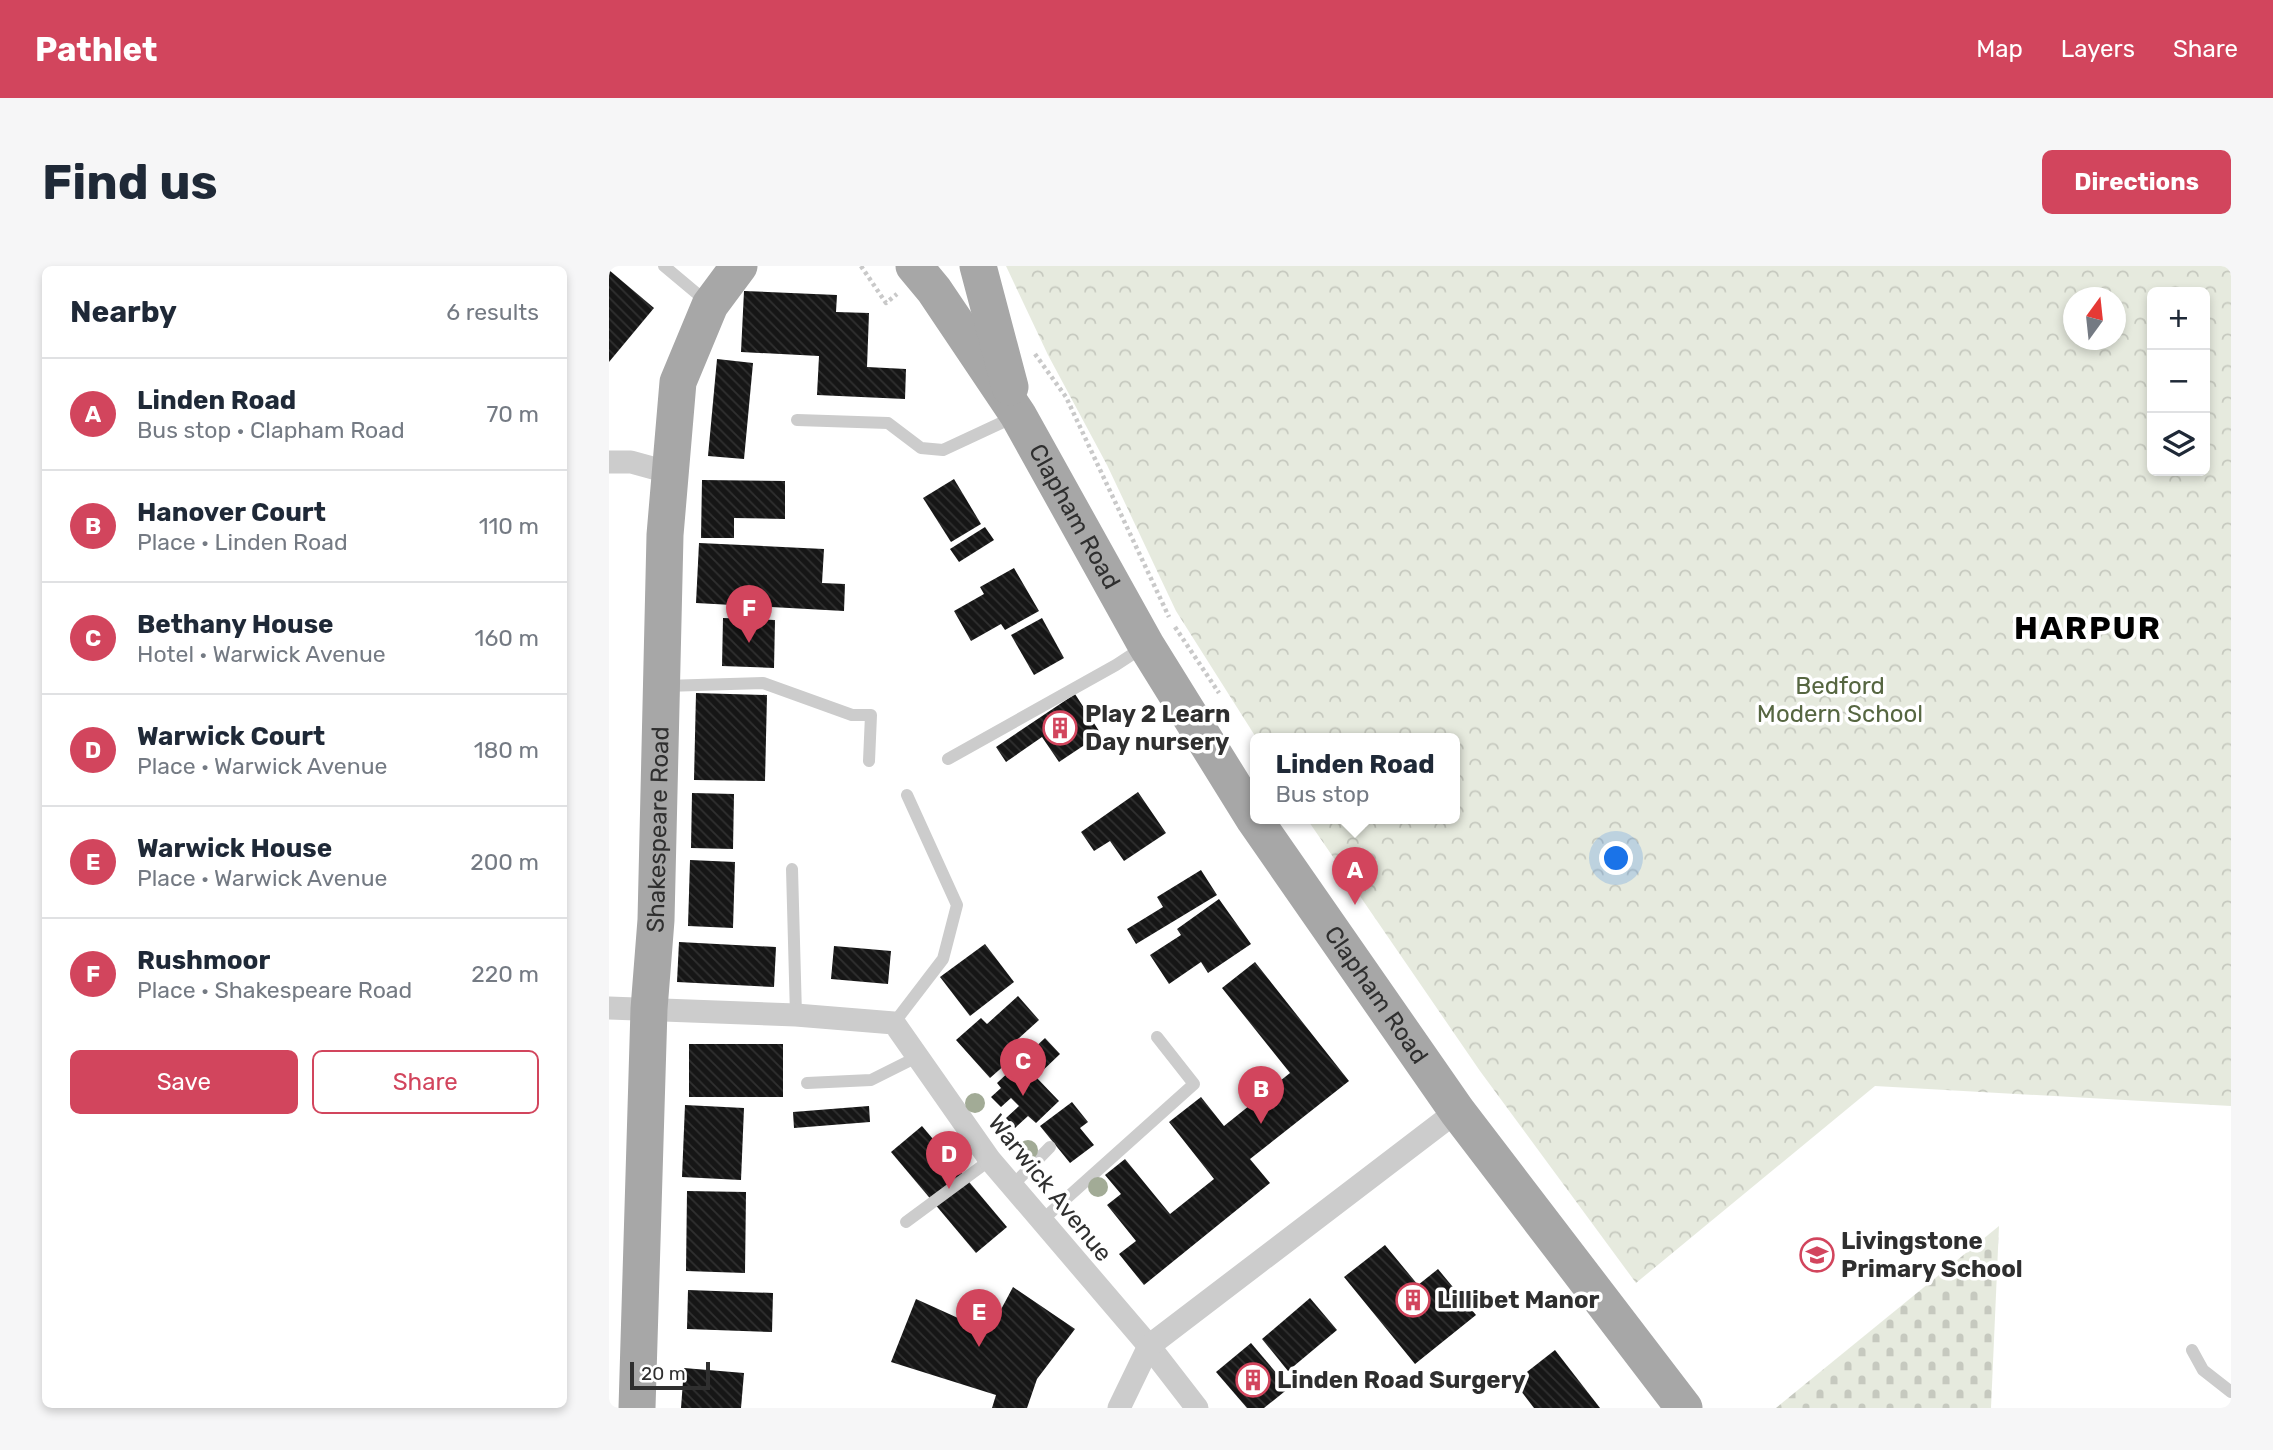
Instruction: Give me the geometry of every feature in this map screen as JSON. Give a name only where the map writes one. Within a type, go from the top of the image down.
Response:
[{"type":"main road","name":"Shakespeare Road","points":[[637,1408],[649,1009],[656,920],[665,535],[678,382],[710,305],[739,266]]},
{"type":"main road","name":"Clapham Road","points":[[978,266],[1018,415]]},
{"type":"main road","name":"Clapham Road","points":[[910,276],[934,290],[1018,415],[1146,645],[1250,813]]},
{"type":"main road","name":"Clapham Road","points":[[1257,824],[1457,1111],[1684,1408]]},
{"type":"street","points":[[609,462],[631,462],[671,472]]},
{"type":"street","points":[[609,1008],[796,1015],[894,1023]]},
{"type":"street","name":"Warwick Avenue","points":[[894,1023],[1011,1187],[1149,1346],[1196,1408]]},
{"type":"street","points":[[1119,1408],[1149,1346],[1457,1111]]},
{"type":"lane","points":[[664,266],[710,305]]},
{"type":"lane","points":[[797,420],[888,423],[921,448],[943,450],[1018,415]]},
{"type":"lane","points":[[948,759],[1116,666],[1146,645]]},
{"type":"lane","points":[[661,686],[763,683],[852,715],[870,715],[869,761]]},
{"type":"lane","points":[[894,1023],[943,959],[957,905],[907,795]]},
{"type":"lane","points":[[792,869],[796,1015]]},
{"type":"lane","points":[[1040,1222],[1194,1084],[1157,1037]]},
{"type":"lane","points":[[807,1083],[871,1080],[917,1056]]},
{"type":"lane","points":[[1011,1187],[1050,1147]]},
{"type":"lane","points":[[906,1222],[990,1160]]},
{"type":"lane","points":[[2192,1350],[2203,1370],[2231,1392]]},
{"type":"path","points":[[861,266],[886,303],[910,276]]},
{"type":"path","points":[[1034,352],[1066,397],[1171,621],[1219,693]]},
{"type":"green space","name":"Bedford Modern School","points":[[1006,266],[2231,266],[2231,1106],[1875,1086],[1636,1283],[1480,1071],[1310,824],[1460,824],[1460,733],[1253,733],[1176,611],[1107,465],[1048,355]]},
{"type":"green space","points":[[1999,1226],[1991,1408],[1776,1408]]},
{"type":"building","points":[[609,270],[654,308],[609,362]]},
{"type":"building","points":[[744,291],[837,295],[836,312],[869,313],[867,367],[906,369],[905,399],[817,395],[819,356],[741,352]]},
{"type":"building","points":[[717,359],[753,363],[744,459],[708,456]]},
{"type":"building","points":[[954,479],[981,524],[951,542],[923,498]]},
{"type":"building","points":[[702,480],[785,481],[785,519],[734,518],[734,538],[701,538]]},
{"type":"building","points":[[985,527],[994,540],[959,562],[950,549]]},
{"type":"building","points":[[699,543],[824,549],[822,583],[845,584],[844,611],[696,603]]},
{"type":"building","points":[[1014,568],[1039,611],[1005,630],[1001,624],[971,641],[954,611],[984,594],[980,587]]},
{"type":"building","points":[[723,618],[775,620],[774,668],[722,666]]},
{"type":"building","points":[[1042,618],[1064,658],[1034,675],[1011,635]]},
{"type":"building","points":[[696,693],[767,695],[765,781],[694,780]]},
{"type":"building","name":"Play 2 Learn Day nursery","points":[[1075,694],[1101,734],[1059,762],[1042,737],[1006,762],[996,747]]},
{"type":"building","points":[[1138,792],[1166,833],[1124,861],[1110,841],[1094,851],[1081,832]]},
{"type":"building","points":[[692,793],[734,794],[733,849],[691,848]]},
{"type":"building","points":[[690,860],[735,862],[733,928],[688,926]]},
{"type":"building","points":[[1201,870],[1217,895],[1136,944],[1127,929],[1163,907],[1157,897]]},
{"type":"building","points":[[1219,899],[1251,944],[1208,973],[1201,962],[1169,984],[1150,955],[1181,935],[1177,929]]},
{"type":"building","points":[[679,942],[776,947],[774,987],[677,982]]},
{"type":"building","points":[[985,944],[1014,982],[970,1016],[940,977]]},
{"type":"building","points":[[834,946],[891,951],[888,984],[831,979]]},
{"type":"building","points":[[1255,962],[1349,1081],[1250,1159],[1270,1183],[1144,1285],[1119,1254],[1136,1241],[1107,1205],[1121,1194],[1105,1175],[1125,1159],[1170,1214],[1214,1179],[1169,1122],[1201,1097],[1224,1126],[1290,1073],[1222,988]]},
{"type":"building","points":[[1018,996],[1039,1020],[1008,1048],[1015,1056],[990,1078],[956,1040],[981,1018],[987,1024]]},
{"type":"building","points":[[1045,1038],[1060,1054],[1036,1077],[1059,1101],[1036,1123],[1028,1116],[1015,1128],[1006,1118],[1019,1106],[1011,1098],[1001,1107],[991,1097],[1001,1088],[997,1083]]},
{"type":"building","points":[[689,1044],[783,1044],[783,1097],[689,1097]]},
{"type":"building","points":[[1072,1102],[1088,1122],[1080,1128],[1094,1145],[1070,1163],[1040,1126]]},
{"type":"building","points":[[685,1105],[744,1108],[741,1180],[682,1177]]},
{"type":"building","points":[[869,1106],[870,1122],[794,1128],[793,1112]]},
{"type":"building","points":[[922,1126],[1007,1227],[976,1253],[891,1152]]},
{"type":"building","points":[[687,1191],[746,1192],[745,1273],[686,1271]]},
{"type":"building","name":"Lillibet Manor","points":[[1385,1245],[1418,1285],[1438,1269],[1476,1315],[1415,1364],[1344,1277]]},
{"type":"building","points":[[1013,1287],[1075,1329],[1037,1379],[1027,1408],[992,1408],[996,1395],[891,1362],[916,1299],[989,1332]]},
{"type":"building","points":[[688,1290],[773,1293],[772,1332],[687,1329]]},
{"type":"building","points":[[1310,1298],[1337,1330],[1288,1371],[1262,1339]]},
{"type":"building","name":"Linden Road Surgery","points":[[1251,1343],[1289,1388],[1264,1408],[1247,1408],[1216,1372]]},
{"type":"building","points":[[1555,1350],[1600,1408],[1534,1408],[1514,1382]]},
{"type":"building","points":[[684,1368],[744,1373],[741,1408],[681,1408]]},
{"type":"place","name":"Rushmoor","points":[[749,643]]},
{"type":"place","name":"Play 2 Learn Day nursery","points":[[1060,728]]},
{"type":"place","name":"Linden Road","points":[[1355,905]]},
{"type":"place","name":"Bethany House","points":[[1023,1096]]},
{"type":"place","name":"Hanover Court","points":[[1261,1124]]},
{"type":"place","name":"Warwick Court","points":[[949,1189]]},
{"type":"place","name":"Livingstone Primary School","points":[[1817,1255]]},
{"type":"place","name":"Lillibet Manor","points":[[1413,1300]]},
{"type":"place","name":"Warwick House","points":[[979,1347]]},
{"type":"place","name":"Linden Road Surgery","points":[[1253,1380]]},
{"type":"district","name":"HARPUR","points":[[2088,628]]}]
